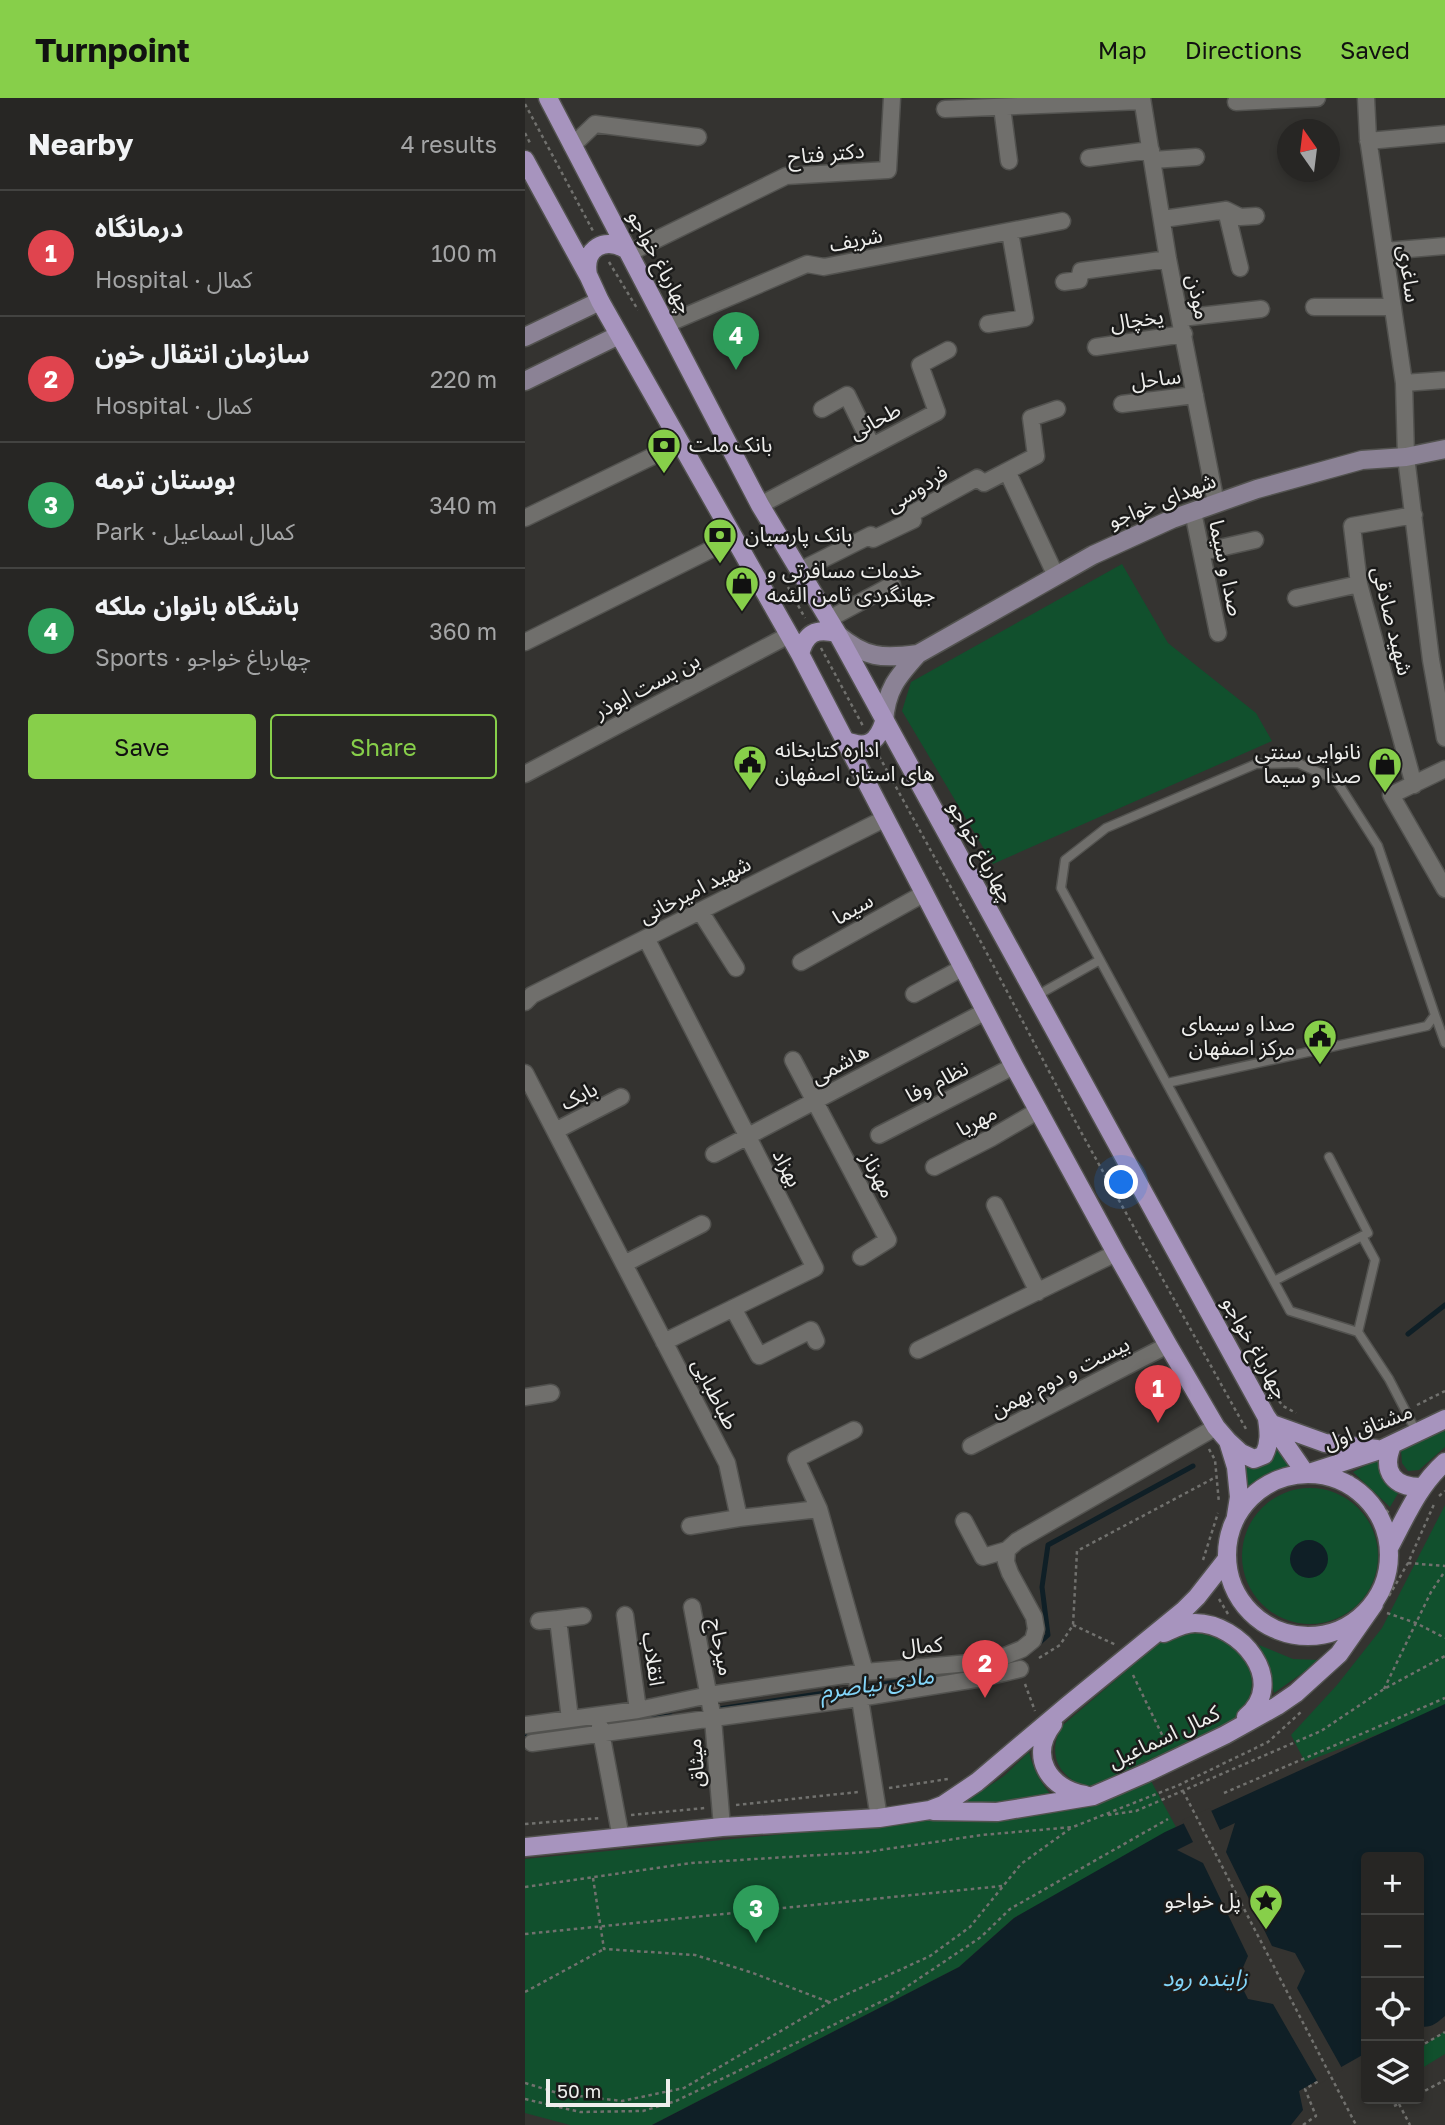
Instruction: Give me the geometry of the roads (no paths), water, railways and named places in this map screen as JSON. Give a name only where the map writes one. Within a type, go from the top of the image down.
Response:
[{"type":"main road","name":"چهارباغ خواجو","points":[[548,98],[760,505],[833,626],[1269,1420],[1306,1474]]},
{"type":"main road","points":[[525,160],[600,301],[800,654],[1014,1066],[1168,1345],[1209,1430],[1254,1459],[1264,1455],[1268,1447],[1269,1420],[1325,1443],[1386,1447],[1389,1471],[1397,1482],[1409,1488],[1423,1487]]},
{"type":"main road","points":[[589,276],[587,266],[590,256],[601,246],[607,243],[618,244],[628,252]]},
{"type":"main road","points":[[525,337],[600,301]]},
{"type":"main road","points":[[525,380],[619,335]]},
{"type":"main road","name":"شهدای خواجو","points":[[918,654],[1093,555],[1216,503],[1257,488],[1363,460],[1406,457],[1445,449]]},
{"type":"main road","points":[[800,654],[804,640],[813,633],[833,626],[854,648],[871,654],[893,657],[918,654]]},
{"type":"main road","points":[[846,741],[858,746],[871,742],[880,734],[890,691],[918,654]]},
{"type":"main road","name":"مشتاق اول","points":[[1306,1474],[1386,1447],[1445,1419]]},
{"type":"main road","points":[[1228,1441],[1236,1467],[1239,1497],[1236,1517],[1228,1538],[1226,1560],[1236,1595],[1247,1609],[1260,1622],[1285,1633],[1312,1637],[1346,1627],[1377,1607],[1389,1567],[1390,1546],[1376,1509],[1362,1494],[1345,1482],[1326,1476],[1289,1476],[1266,1486],[1246,1503],[1236,1517]]},
{"type":"main road","points":[[1390,1546],[1430,1476],[1445,1462]]},
{"type":"main road","name":"کمال اسماعیل","points":[[926,1811],[943,1805],[977,1782],[1145,1642],[1197,1597],[1226,1560]]},
{"type":"main road","name":"کمال اسماعیل","points":[[525,1847],[722,1827],[879,1818],[926,1811],[997,1812],[1093,1796],[1225,1735],[1277,1706],[1339,1654],[1377,1607]]},
{"type":"main road","points":[[1145,1642],[1178,1626],[1195,1623],[1224,1631],[1250,1650],[1262,1677],[1263,1692],[1253,1711],[1225,1735]]},
{"type":"main road","points":[[1068,1705],[1047,1732],[1042,1743],[1041,1756],[1047,1772],[1063,1788],[1073,1793],[1093,1796]]},
{"type":"street","name":"دکتر فتاح","points":[[628,252],[786,176],[888,170],[892,98]]},
{"type":"street","points":[[1236,102],[1317,98]]},
{"type":"street","name":"ساغری","points":[[1366,98],[1369,141],[1404,383],[1406,457],[1438,659],[1445,738]]},
{"type":"street","points":[[945,109],[1142,99]]},
{"type":"street","name":"موذن","points":[[1142,99],[1168,259],[1216,503]]},
{"type":"street","points":[[1002,107],[1009,161]]},
{"type":"street","points":[[572,146],[595,124],[698,137]]},
{"type":"street","points":[[1369,141],[1445,134]]},
{"type":"street","points":[[1090,158],[1152,155],[1196,157]]},
{"type":"street","points":[[1163,219],[1226,210],[1240,217],[1256,216]]},
{"type":"street","points":[[1226,210],[1241,268]]},
{"type":"street","name":"شریف","points":[[667,324],[807,264],[824,267],[1062,222]]},
{"type":"street","points":[[988,324],[1025,318],[1010,232]]},
{"type":"street","points":[[1385,251],[1445,246]]},
{"type":"street","points":[[1064,282],[1079,280],[1081,271],[1168,259]]},
{"type":"street","points":[[1314,307],[1393,307]]},
{"type":"street","name":"یخچال","points":[[1097,347],[1261,309]]},
{"type":"street","name":"طحانی","points":[[760,505],[937,412],[920,365],[948,350]]},
{"type":"street","points":[[1404,383],[1445,380]]},
{"type":"street","name":"ساحل","points":[[1122,404],[1195,395]]},
{"type":"street","points":[[822,409],[847,396],[872,446]]},
{"type":"street","name":"فردوسی","points":[[801,570],[871,534],[873,539],[913,520],[911,514],[977,478],[983,483],[1036,456],[1031,418],[1057,409]]},
{"type":"street","points":[[525,518],[680,443]]},
{"type":"street","points":[[1007,471],[1056,576]]},
{"type":"street","name":"صدا و سیما","points":[[1193,512],[1218,633]]},
{"type":"street","name":"شهید صادقی","points":[[1414,515],[1352,527],[1359,584],[1414,785]]},
{"type":"street","points":[[525,642],[734,538]]},
{"type":"street","points":[[1202,552],[1255,540]]},
{"type":"street","points":[[1296,598],[1359,584]]},
{"type":"street","points":[[833,626],[892,585]]},
{"type":"street","name":"بن بست ابوذر","points":[[525,774],[789,635]]},
{"type":"street","points":[[1445,769],[1391,796],[1445,889]]},
{"type":"street","name":"شهید امیرخانی","points":[[525,1002],[532,995],[886,818]]},
{"type":"street","name":"سیما","points":[[801,961],[925,893]]},
{"type":"street","points":[[700,911],[736,968]]},
{"type":"street","name":"بهزاد","points":[[646,938],[815,1268],[664,1342]]},
{"type":"street","points":[[913,994],[964,967]]},
{"type":"street","name":"هاشمی","points":[[714,1154],[986,1011]]},
{"type":"street","points":[[793,1060],[815,1101]]},
{"type":"street","name":"نظام وفا","points":[[879,1135],[1014,1066]]},
{"type":"street","name":"طباطبایی","points":[[525,1073],[727,1463],[739,1518]]},
{"type":"street","name":"بابک","points":[[555,1131],[621,1097]]},
{"type":"street","name":"مهرناز","points":[[815,1101],[888,1240],[861,1258]]},
{"type":"street","name":"مهریا","points":[[934,1167],[1039,1110]]},
{"type":"street","points":[[995,1205],[1038,1292]]},
{"type":"street","points":[[624,1264],[702,1224]]},
{"type":"street","points":[[918,1350],[1116,1253]]},
{"type":"street","points":[[733,1308],[759,1356],[811,1330],[816,1341]]},
{"type":"street","name":"بیست و دوم بهمن","points":[[971,1446],[1168,1345]]},
{"type":"street","points":[[525,1397],[551,1394]]},
{"type":"street","points":[[854,1430],[796,1459],[819,1509],[861,1673],[859,1698],[879,1818]]},
{"type":"street","points":[[964,1521],[983,1557],[1007,1550],[1017,1541],[1209,1430]]},
{"type":"street","points":[[690,1526],[819,1509]]},
{"type":"street","name":"کمال","points":[[525,1725],[638,1710],[709,1695],[861,1673],[993,1661],[1021,1649],[1033,1640],[1036,1629],[1034,1617],[1010,1573],[1006,1562],[1007,1550]]},
{"type":"street","name":"میرحاج","points":[[692,1607],[709,1695]]},
{"type":"street","name":"انقلاب","points":[[625,1615],[638,1710]]},
{"type":"street","points":[[539,1621],[583,1616]]},
{"type":"street","points":[[558,1619],[570,1719]]},
{"type":"street","points":[[532,1744],[859,1698],[1020,1670]]},
{"type":"street","name":"میثاق","points":[[709,1695],[722,1827]]},
{"type":"street","points":[[598,1715],[621,1838]]},
{"type":"lane","points":[[1417,1433],[1388,1379],[1358,1332],[1290,1311],[1061,888],[1065,860],[1106,828],[1257,764],[1298,762],[1336,780],[1378,846],[1445,1043]]},
{"type":"lane","points":[[1035,996],[1100,960]]},
{"type":"lane","points":[[1167,1083],[1427,1026],[1435,1014]]},
{"type":"lane","points":[[1274,1281],[1368,1233],[1329,1157]]},
{"type":"lane","points":[[1358,1332],[1375,1260],[1362,1236]]},
{"type":"water","points":[[1309,1540],[1323,1545],[1328,1559],[1323,1573],[1309,1578],[1295,1573],[1290,1559],[1295,1545]]},
{"type":"water","name":"زاینده رود","points":[[1445,1704],[1445,2016],[1424,2027],[1424,1852],[1361,1852],[1361,2056],[1299,2091],[1303,2110],[1291,2125],[652,2125],[959,1967],[1014,1918],[1165,1832]]},
{"type":"waterway","name":"مادی نیاصرم","points":[[1408,1334],[1445,1305]]},
{"type":"waterway","name":"مادی نیاصرم","points":[[1037,1645],[1048,1635],[1042,1587],[1048,1545],[1193,1466]]},
{"type":"waterway","name":"مادی نیاصرم","points":[[712,1710],[983,1669]]},
{"type":"waterway","name":"مادی نیاصرم","points":[[525,1736],[671,1716]]},
{"type":"place","name":"باشگاه بانوان ملکه","points":[[736,370]]},
{"type":"place","name":"بانک ملت","points":[[664,475]]},
{"type":"place","name":"بانک پارسیان","points":[[720,565]]},
{"type":"place","name":"خدمات مسافرتی و جهانگردی ثامن الئمه","points":[[742,613]]},
{"type":"place","name":"اداره کتابخانه های استان اصفهان","points":[[750,792]]},
{"type":"place","name":"نانوایی سنتی صدا و سیما","points":[[1385,794]]},
{"type":"place","name":"صدا و سیمای مرکز اصفهان","points":[[1320,1066]]},
{"type":"place","name":"درمانگاه","points":[[1158,1423]]},
{"type":"place","name":"سازمان انتقال خون","points":[[985,1698]]},
{"type":"place","name":"پل خواجو","points":[[1266,1931]]},
{"type":"place","name":"بوستان ترمه","points":[[756,1943]]}]
